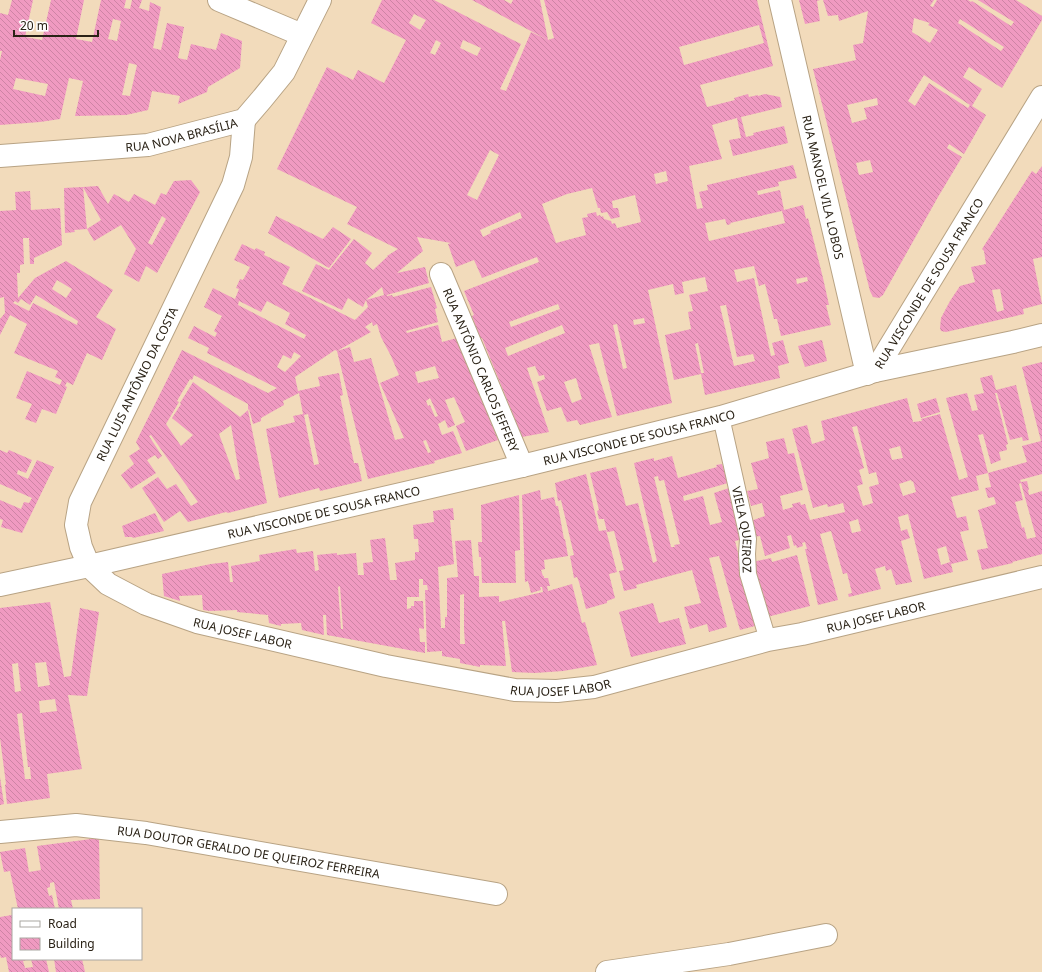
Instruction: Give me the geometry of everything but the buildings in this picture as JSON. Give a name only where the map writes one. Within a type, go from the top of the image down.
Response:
[{"type":"street","points":[[219,0],[302,35]]},
{"type":"street","name":"RUA NOVA BRASÍLIA","points":[[0,156],[148,145],[244,120],[284,72],[320,0]]},
{"type":"street","name":"RUA MANOEL VILA LOBOS","points":[[780,0],[871,372]]},
{"type":"street","name":"RUA VISCONDE DE SOUSA FRANCO","points":[[89,566],[522,466],[721,417],[871,372],[1042,97]]},
{"type":"street","name":"RUA LUIS ANTÔNIO DA COSTA","points":[[89,566],[81,547],[76,525],[80,502],[233,185],[241,156],[244,120]]},
{"type":"street","name":"RUA ANTÔNIO CARLOS JEFFERY","points":[[441,274],[522,466]]},
{"type":"street","points":[[871,372],[1012,342],[1042,334]]},
{"type":"street","points":[[0,585],[89,566]]},
{"type":"street","name":"RUA JOSEF LABOR","points":[[89,566],[108,584],[146,604],[197,622],[386,666],[516,690],[557,691],[594,686],[768,640],[810,632],[1042,577]]},
{"type":"street","name":"RUA DOUTOR GERALDO DE QUEIROZ FERREIRA","points":[[0,832],[76,825],[146,833],[496,894]]},
{"type":"street","points":[[607,972],[729,954],[826,935]]},
{"type":"lane","name":"VIELA QUEIROZ","points":[[721,417],[747,533],[748,574],[768,640]]}]
